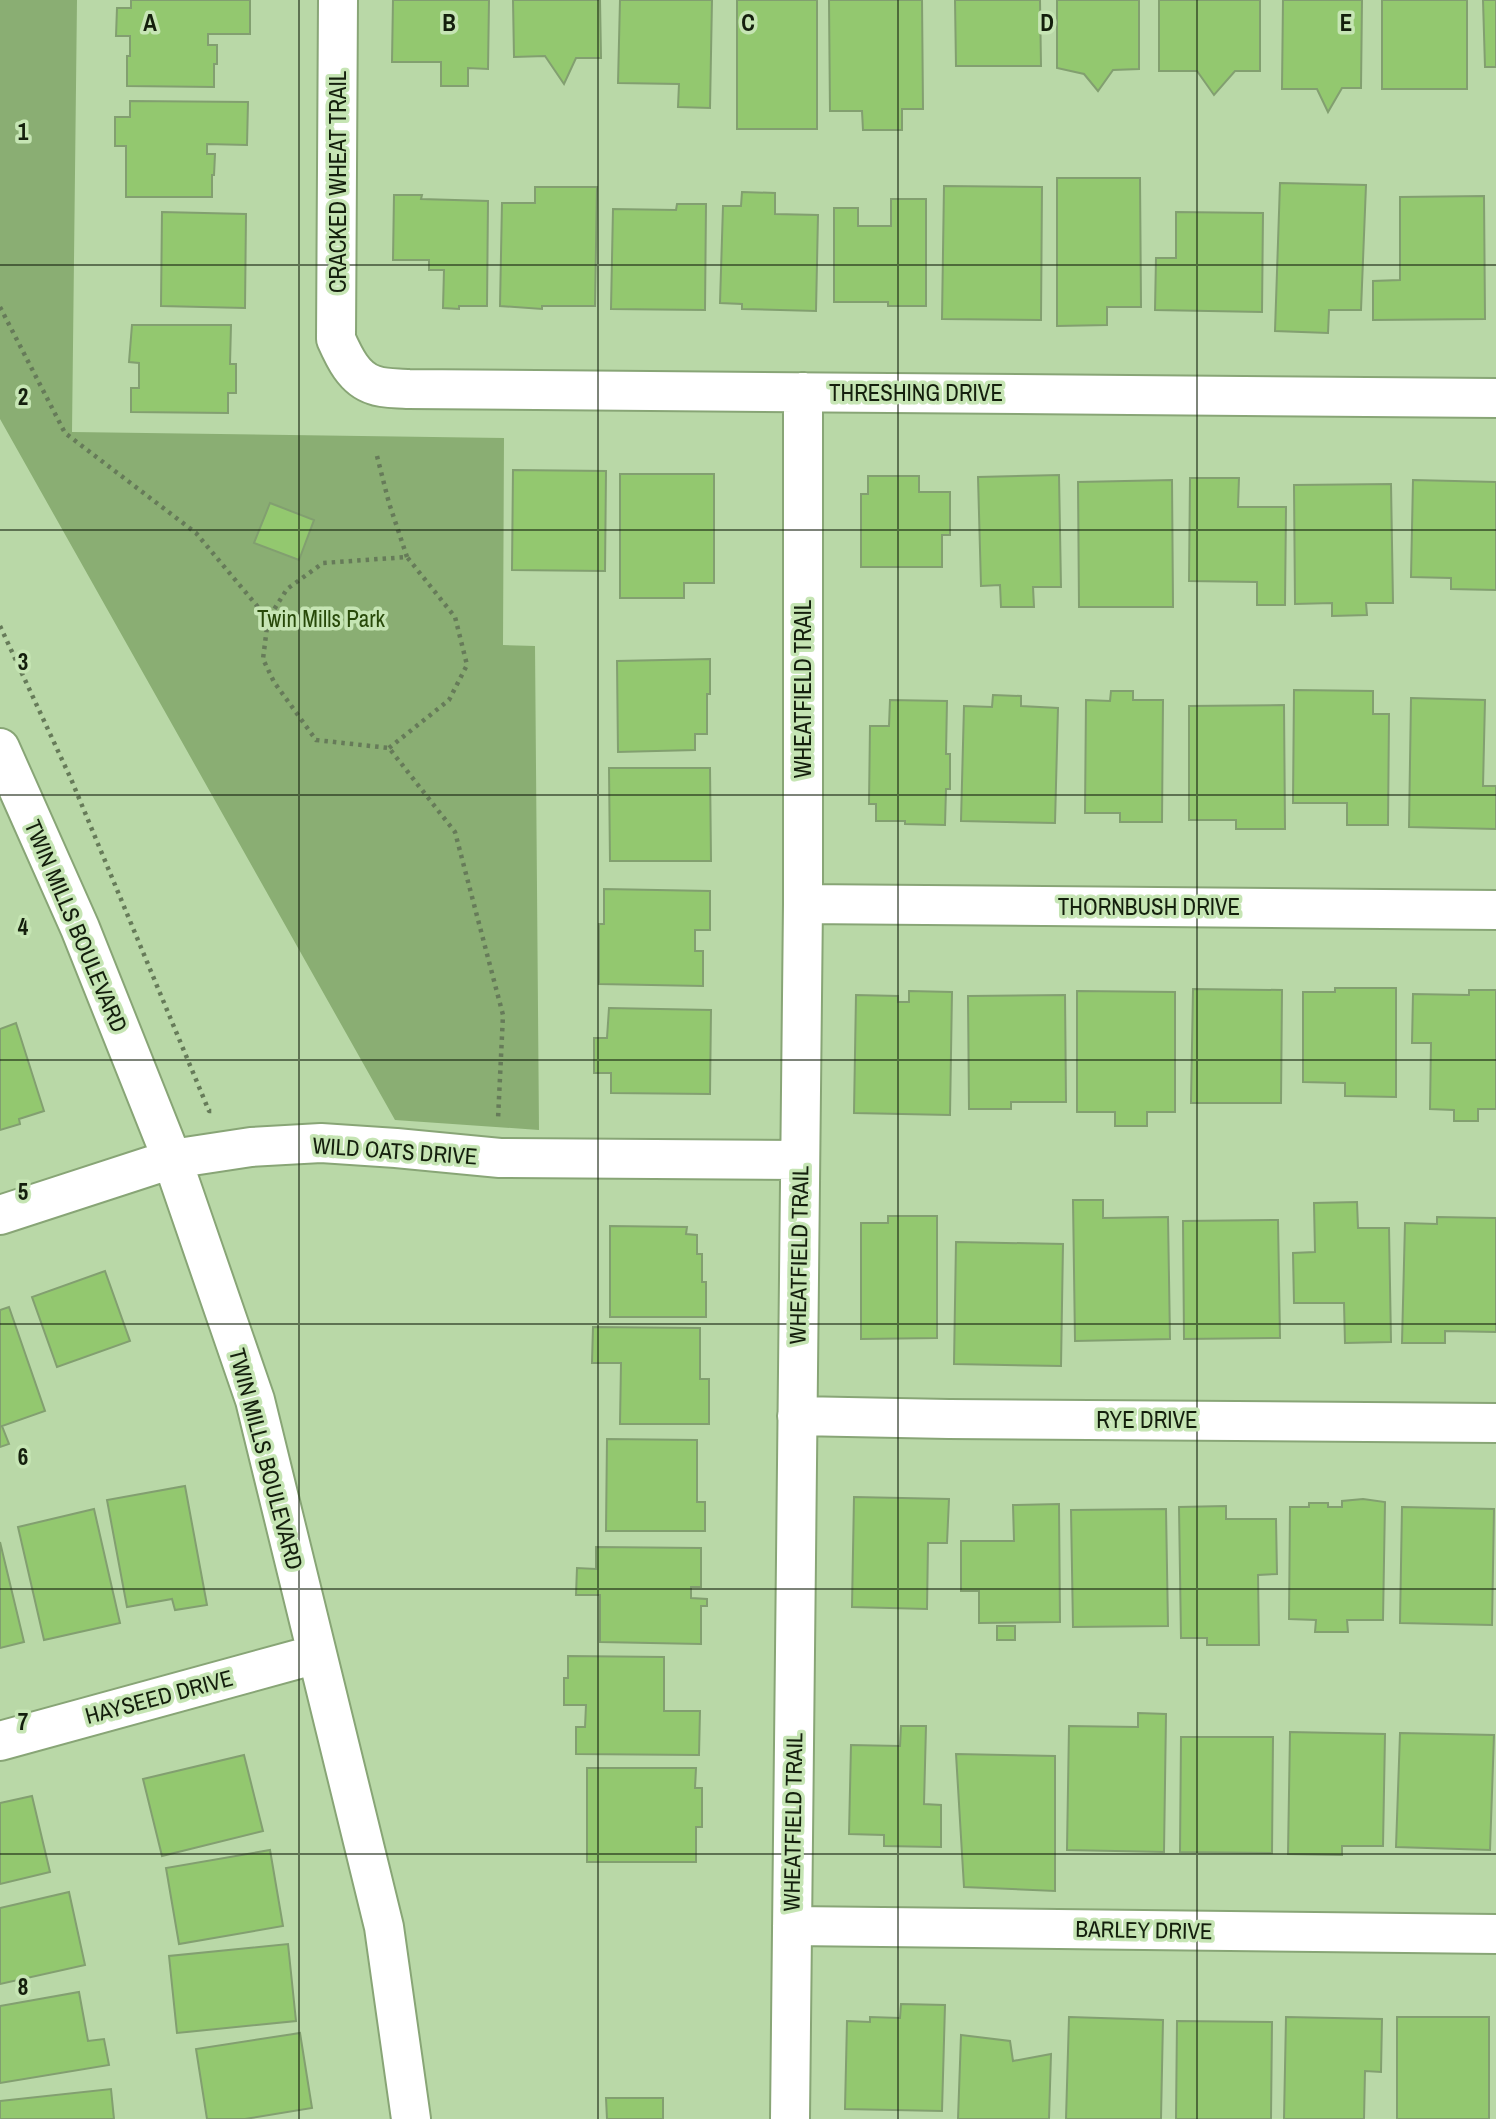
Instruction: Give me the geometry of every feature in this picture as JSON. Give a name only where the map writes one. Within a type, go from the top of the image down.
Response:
[{"type":"street","name":"CRACKED WHEAT TRAIL","points":[[338,0],[336,340],[346,362]]},
{"type":"street","name":"THRESHING DRIVE","points":[[346,362],[374,385],[408,389],[1496,398]]},
{"type":"street","name":"WHEATFIELD TRAIL","points":[[790,2119],[803,905],[803,392]]},
{"type":"street","name":"TWIN MILLS BOULEVARD","points":[[0,748],[80,928],[172,1159],[255,1400],[384,1927],[411,2119]]},
{"type":"street","name":"THORNBUSH DRIVE","points":[[803,905],[1496,910]]},
{"type":"street","name":"WILD OATS DRIVE","points":[[0,1215],[172,1159],[251,1147],[321,1143],[500,1158],[800,1160]]},
{"type":"street","name":"RYE DRIVE","points":[[797,1416],[1496,1423]]},
{"type":"street","name":"HAYSEED DRIVE","points":[[0,1741],[317,1654]]},
{"type":"street","name":"BARLEY DRIVE","points":[[792,1926],[1496,1934]]},
{"type":"path","points":[[0,307],[65,433],[196,533],[268,619]]},
{"type":"path","points":[[377,456],[407,557],[455,617],[467,664],[449,700],[389,748],[316,740],[274,682],[263,659],[268,619],[287,589],[323,563],[407,557]]},
{"type":"path","points":[[0,626],[71,779],[209,1111],[223,1111]]},
{"type":"path","points":[[389,748],[455,832],[503,1015],[498,1119],[485,1118]]},
{"type":"green space","name":"Twin Mills Park","points":[[0,0],[77,0],[72,432],[504,438],[503,645],[535,646],[539,1130],[395,1120],[0,419]]},
{"type":"building","points":[[131,0],[250,0],[250,34],[208,34],[208,45],[217,45],[214,87],[127,86],[130,36],[116,36],[117,8],[131,8]]},
{"type":"building","points":[[393,0],[489,0],[488,69],[468,68],[468,86],[441,86],[441,62],[392,62]]},
{"type":"building","points":[[513,0],[600,0],[601,58],[576,58],[564,84],[545,56],[514,57]]},
{"type":"building","points":[[620,0],[712,0],[710,108],[678,107],[679,84],[618,83]]},
{"type":"building","points":[[737,0],[817,0],[817,129],[737,129]]},
{"type":"building","points":[[829,0],[922,0],[923,109],[902,109],[902,130],[863,130],[862,111],[830,111]]},
{"type":"building","points":[[955,0],[1040,0],[1041,66],[956,66]]},
{"type":"building","points":[[1057,0],[1139,0],[1139,69],[1113,70],[1098,91],[1084,74],[1057,68]]},
{"type":"building","points":[[1159,0],[1260,0],[1260,71],[1235,71],[1214,95],[1197,71],[1159,71]]},
{"type":"building","points":[[1283,0],[1362,0],[1361,88],[1342,88],[1328,112],[1317,89],[1282,89]]},
{"type":"building","points":[[1382,0],[1467,0],[1467,89],[1382,89]]},
{"type":"building","points":[[1483,0],[1496,0],[1496,67],[1485,67]]},
{"type":"building","points":[[130,101],[248,102],[247,145],[207,144],[207,154],[215,154],[212,197],[126,197],[126,146],[115,146],[115,117],[130,117]]},
{"type":"building","points":[[1057,178],[1140,178],[1141,307],[1107,307],[1107,325],[1057,326]]},
{"type":"building","points":[[1280,183],[1366,185],[1361,310],[1329,310],[1328,333],[1275,331]]},
{"type":"building","points":[[944,186],[1042,187],[1041,320],[942,319]]},
{"type":"building","points":[[535,187],[597,187],[595,306],[542,306],[542,309],[500,306],[502,203],[535,203]]},
{"type":"building","points":[[742,192],[775,193],[775,214],[818,215],[816,311],[742,309],[742,304],[720,303],[723,206],[741,206]]},
{"type":"building","points":[[394,195],[422,195],[421,199],[488,201],[487,306],[443,308],[444,270],[429,270],[429,260],[393,260]]},
{"type":"building","points":[[1484,196],[1485,319],[1373,320],[1373,281],[1400,280],[1400,197]]},
{"type":"building","points":[[891,199],[926,199],[926,306],[888,306],[888,302],[834,302],[834,208],[858,208],[858,226],[891,226]]},
{"type":"building","points":[[677,204],[706,204],[705,310],[611,309],[613,209],[676,210]]},
{"type":"building","points":[[162,212],[246,214],[245,308],[161,306]]},
{"type":"building","points":[[1176,212],[1263,213],[1262,312],[1155,310],[1156,258],[1176,258]]},
{"type":"building","points":[[132,325],[231,325],[230,364],[236,364],[236,393],[228,393],[228,413],[131,412],[131,388],[139,388],[139,363],[129,362]]},
{"type":"building","points":[[513,470],[606,471],[605,571],[512,570]]},
{"type":"building","points":[[620,474],[714,474],[714,583],[684,583],[684,598],[620,598]]},
{"type":"building","points":[[1059,475],[1061,587],[1033,587],[1034,607],[1001,607],[1000,585],[981,586],[978,477]]},
{"type":"building","points":[[868,476],[919,476],[919,492],[950,492],[950,535],[942,535],[942,567],[861,567],[861,494],[868,494]]},
{"type":"building","points":[[1190,478],[1239,478],[1238,507],[1286,507],[1285,605],[1257,605],[1257,582],[1189,581]]},
{"type":"building","points":[[1172,480],[1173,607],[1079,607],[1078,482]]},
{"type":"building","points":[[1413,480],[1496,482],[1496,590],[1451,589],[1451,578],[1411,577]]},
{"type":"building","points":[[1391,484],[1393,603],[1366,603],[1367,615],[1332,616],[1332,603],[1295,604],[1294,485]]},
{"type":"building","points":[[270,503],[314,520],[299,560],[254,543]]},
{"type":"building","points":[[710,659],[707,734],[695,734],[695,750],[618,752],[617,661]]},
{"type":"building","points":[[1294,690],[1373,691],[1373,714],[1389,714],[1388,825],[1347,825],[1347,803],[1293,803]]},
{"type":"building","points":[[1111,691],[1133,691],[1133,700],[1163,700],[1162,822],[1120,822],[1120,813],[1085,813],[1086,700],[1110,701]]},
{"type":"building","points":[[993,695],[1021,696],[1021,706],[1058,708],[1055,823],[961,821],[964,706],[992,707]]},
{"type":"building","points":[[1411,698],[1485,700],[1483,786],[1496,786],[1496,829],[1409,827]]},
{"type":"building","points":[[890,700],[947,701],[946,754],[950,754],[950,789],[946,789],[945,825],[876,821],[876,804],[869,804],[870,726],[889,726]]},
{"type":"building","points":[[1284,705],[1285,829],[1236,829],[1236,820],[1189,820],[1189,706]]},
{"type":"building","points":[[609,768],[710,768],[711,861],[610,861]]},
{"type":"building","points":[[604,889],[710,891],[710,930],[695,930],[695,951],[703,951],[703,986],[599,984],[599,924],[604,924]]},
{"type":"building","points":[[1335,988],[1396,988],[1396,1097],[1345,1096],[1345,1083],[1303,1082],[1303,992],[1335,992]]},
{"type":"building","points":[[1193,989],[1282,990],[1281,1103],[1191,1103]]},
{"type":"building","points":[[1469,990],[1496,990],[1496,1109],[1478,1109],[1478,1121],[1454,1121],[1454,1110],[1430,1109],[1431,1043],[1412,1043],[1413,994],[1469,995]]},
{"type":"building","points":[[909,991],[952,992],[950,1115],[854,1113],[856,995],[898,996],[898,1002],[909,1002]]},
{"type":"building","points":[[1077,991],[1175,992],[1175,1112],[1147,1112],[1147,1126],[1115,1126],[1115,1112],[1077,1112]]},
{"type":"building","points":[[1065,995],[1066,1102],[1011,1102],[1011,1109],[969,1109],[968,996]]},
{"type":"building","points":[[609,1008],[711,1010],[710,1094],[611,1093],[611,1073],[594,1073],[594,1038],[607,1038]]},
{"type":"building","points":[[16,1023],[44,1111],[19,1119],[20,1124],[0,1130],[0,1029]]},
{"type":"building","points":[[1073,1200],[1103,1200],[1103,1218],[1168,1217],[1170,1339],[1075,1341]]},
{"type":"building","points":[[1357,1202],[1358,1228],[1389,1228],[1391,1342],[1345,1343],[1344,1303],[1294,1303],[1293,1253],[1315,1252],[1314,1203]]},
{"type":"building","points":[[888,1216],[937,1216],[937,1338],[861,1339],[861,1223],[888,1223]]},
{"type":"building","points":[[1437,1217],[1496,1218],[1496,1332],[1445,1331],[1445,1343],[1402,1343],[1405,1223],[1437,1224]]},
{"type":"building","points":[[1278,1220],[1280,1338],[1184,1339],[1183,1221]]},
{"type":"building","points":[[610,1226],[687,1227],[686,1234],[697,1235],[697,1254],[702,1254],[702,1282],[706,1282],[706,1317],[610,1317]]},
{"type":"building","points":[[956,1242],[1063,1244],[1061,1366],[954,1364]]},
{"type":"building","points":[[105,1271],[130,1341],[57,1367],[32,1297]]},
{"type":"building","points":[[9,1307],[45,1411],[2,1426],[9,1444],[0,1447],[0,1310]]},
{"type":"building","points":[[593,1327],[700,1328],[700,1379],[709,1379],[709,1424],[620,1424],[621,1363],[592,1363]]},
{"type":"building","points":[[607,1439],[697,1440],[697,1502],[705,1502],[705,1531],[606,1531]]},
{"type":"building","points":[[185,1486],[207,1605],[175,1610],[172,1599],[127,1607],[107,1500]]},
{"type":"building","points":[[854,1497],[949,1499],[947,1543],[928,1543],[927,1609],[852,1607]]},
{"type":"building","points":[[1363,1499],[1385,1502],[1383,1620],[1347,1620],[1348,1632],[1315,1632],[1316,1620],[1289,1619],[1290,1507],[1328,1503],[1328,1507],[1342,1507],[1342,1501]]},
{"type":"building","points":[[1059,1504],[1060,1622],[979,1623],[979,1591],[961,1591],[961,1541],[1014,1541],[1013,1505]]},
{"type":"building","points":[[1226,1506],[1226,1519],[1276,1519],[1277,1574],[1258,1575],[1259,1645],[1207,1645],[1207,1638],[1181,1638],[1179,1507]]},
{"type":"building","points":[[1402,1507],[1494,1509],[1492,1625],[1400,1623]]},
{"type":"building","points":[[94,1509],[120,1623],[44,1640],[18,1527]]},
{"type":"building","points":[[1166,1509],[1168,1626],[1073,1627],[1071,1510]]},
{"type":"building","points":[[0,1542],[24,1642],[0,1648]]},
{"type":"building","points":[[596,1547],[701,1548],[701,1587],[691,1587],[691,1598],[707,1599],[707,1606],[701,1606],[701,1644],[600,1642],[600,1595],[576,1595],[577,1568],[596,1569]]},
{"type":"building","points":[[997,1626],[1015,1626],[1015,1640],[997,1640]]},
{"type":"building","points":[[568,1656],[664,1657],[664,1711],[700,1711],[699,1755],[576,1754],[576,1727],[585,1727],[586,1705],[564,1705],[564,1678],[568,1678]]},
{"type":"building","points":[[1138,1713],[1166,1714],[1164,1852],[1067,1850],[1069,1726],[1138,1727]]},
{"type":"building","points":[[901,1726],[926,1726],[924,1804],[941,1805],[941,1847],[884,1846],[884,1835],[849,1834],[851,1745],[900,1746]]},
{"type":"building","points":[[1290,1732],[1385,1734],[1383,1846],[1342,1846],[1342,1855],[1288,1854]]},
{"type":"building","points":[[1400,1733],[1494,1735],[1490,1850],[1396,1847]]},
{"type":"building","points":[[1181,1737],[1273,1737],[1272,1853],[1180,1852]]},
{"type":"building","points":[[956,1754],[1055,1756],[1055,1891],[964,1887]]},
{"type":"building","points":[[244,1755],[263,1831],[162,1856],[143,1779]]},
{"type":"building","points":[[587,1768],[696,1768],[695,1788],[702,1788],[702,1827],[696,1827],[696,1862],[587,1862]]},
{"type":"building","points":[[32,1796],[50,1872],[0,1884],[0,1803]]},
{"type":"building","points":[[270,1850],[283,1926],[179,1944],[166,1868]]},
{"type":"building","points":[[69,1892],[85,1965],[0,1984],[0,1908]]},
{"type":"building","points":[[288,1944],[296,2021],[177,2033],[169,1956]]},
{"type":"building","points":[[79,1992],[88,2041],[104,2039],[109,2065],[0,2083],[0,2006]]},
{"type":"building","points":[[901,2004],[945,2005],[942,2111],[845,2109],[847,2021],[870,2022],[870,2017],[900,2018]]},
{"type":"building","points":[[1069,2017],[1163,2020],[1161,2119],[1066,2119]]},
{"type":"building","points":[[1286,2017],[1382,2019],[1381,2072],[1365,2071],[1364,2119],[1284,2119]]},
{"type":"building","points":[[1397,2017],[1489,2017],[1489,2119],[1397,2119]]},
{"type":"building","points":[[1177,2021],[1272,2022],[1271,2119],[1176,2119]]},
{"type":"building","points":[[300,2033],[312,2108],[245,2119],[207,2119],[196,2049]]},
{"type":"building","points":[[961,2035],[1010,2041],[1013,2061],[1051,2054],[1049,2119],[958,2119]]},
{"type":"building","points":[[111,2089],[114,2119],[0,2119],[0,2101]]},
{"type":"building","points":[[606,2098],[663,2098],[663,2119],[607,2119]]}]
